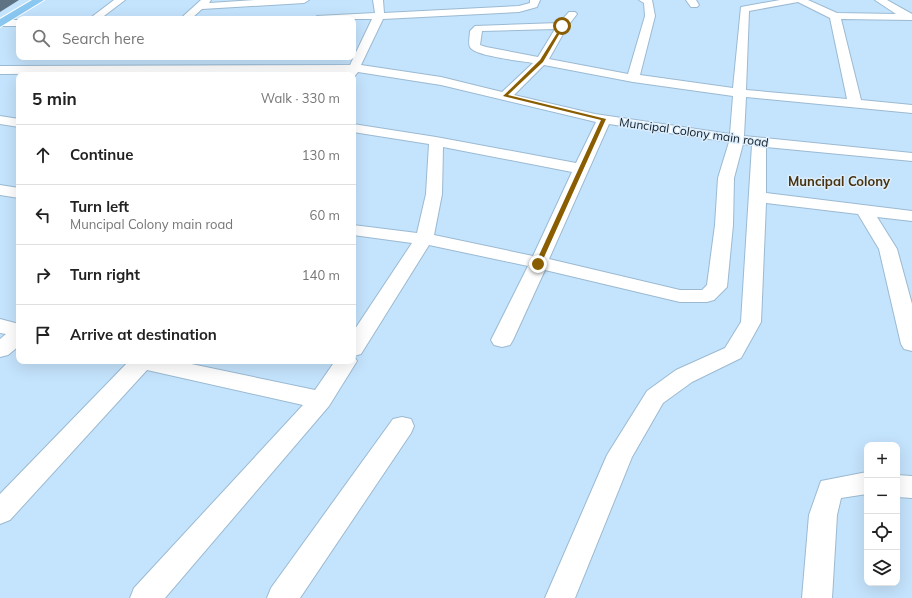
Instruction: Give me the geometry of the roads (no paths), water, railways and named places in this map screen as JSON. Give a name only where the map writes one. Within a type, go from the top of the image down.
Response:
[{"type":"main road","points":[[0,21],[28,0]]},
{"type":"main road","points":[[0,21],[39,0]]},
{"type":"street","points":[[98,16],[120,0]]},
{"type":"street","points":[[188,16],[203,3],[304,0]]},
{"type":"street","points":[[354,69],[379,16],[380,10],[378,0]]},
{"type":"street","points":[[356,17],[520,9],[534,5],[535,0]]},
{"type":"street","points":[[633,78],[650,16],[648,1],[644,0]]},
{"type":"street","points":[[356,230],[424,239],[498,253],[538,264],[680,296],[707,296],[716,287],[724,224],[726,178],[737,135],[744,9],[796,0]]},
{"type":"street","points":[[800,0],[835,16],[910,17]]},
{"type":"street","points":[[880,0],[910,17]]},
{"type":"street","points":[[507,94],[542,61],[562,26],[572,14]]},
{"type":"street","points":[[835,16],[855,104]]},
{"type":"street","points":[[0,21],[16,23]]},
{"type":"street","points":[[562,26],[479,28],[475,31],[475,46],[482,50],[633,78],[739,93],[912,109]]},
{"type":"street","points":[[0,66],[19,68],[33,60]]},
{"type":"street","name":"Muncipal Colony main road","points":[[0,70],[19,68],[134,67],[251,63],[354,69],[441,81],[507,94],[604,119],[737,135],[758,142],[912,157]]},
{"type":"street","points":[[507,94],[737,135],[912,152]]},
{"type":"street","points":[[502,340],[604,119]]},
{"type":"street","points":[[0,120],[16,123]]},
{"type":"street","points":[[356,129],[582,169]]},
{"type":"street","points":[[356,345],[424,239],[434,194],[436,142]]},
{"type":"street","points":[[560,598],[620,455],[655,397],[684,376],[733,353],[751,322],[758,197],[758,142]]},
{"type":"street","points":[[758,197],[912,216]]},
{"type":"street","points":[[864,210],[888,248],[909,321],[912,344]]},
{"type":"street","points":[[0,326],[16,330]]},
{"type":"street","points":[[0,350],[16,337]]},
{"type":"street","points":[[0,512],[138,364]]},
{"type":"street","points":[[155,364],[321,400]]},
{"type":"street","points":[[145,598],[321,400],[344,364]]},
{"type":"street","points":[[282,598],[402,426]]},
{"type":"street","points":[[817,598],[823,515],[830,489],[864,483]]},
{"type":"street","points":[[900,486],[912,487]]},
{"type":"district","name":"Muncipal Colony","points":[[839,181]]}]
